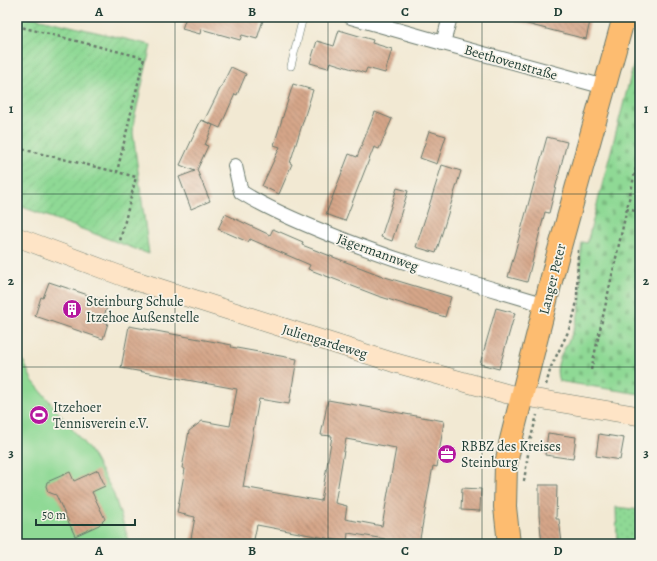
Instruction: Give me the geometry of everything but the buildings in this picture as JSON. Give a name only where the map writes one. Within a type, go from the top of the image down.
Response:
[{"type":"main road","name":"Langer Peter","points":[[509,544],[504,508],[506,464],[511,440],[531,398],[546,305],[556,261],[624,17]]},
{"type":"street","name":"Beethovenstraße","points":[[351,17],[605,87]]},
{"type":"street","points":[[443,43],[450,17]]},
{"type":"street","name":"Jägermannweg","points":[[235,166],[241,192],[294,220],[394,260],[546,305]]},
{"type":"street","name":"Juliengardeweg","points":[[17,237],[127,278],[335,344],[508,394],[640,416]]},
{"type":"lane","points":[[291,66],[303,17]]},
{"type":"path","points":[[17,26],[144,58],[117,172]]},
{"type":"path","points":[[17,148],[136,177],[120,241]]},
{"type":"path","points":[[592,370],[640,150]]},
{"type":"path","points":[[626,209],[640,212]]},
{"type":"path","points":[[524,483],[530,441],[531,398],[551,367],[574,316],[577,301],[578,250]]},
{"type":"green space","points":[[17,17],[32,17],[151,45],[134,120],[133,133],[149,254],[17,205]]},
{"type":"green space","points":[[640,40],[640,394],[559,381],[557,368],[561,355],[573,331],[577,319],[580,297],[582,242],[587,243]]},
{"type":"green space","name":"Itzehoer Tennisverein e.V.","points":[[17,347],[32,380],[90,451],[113,492],[130,544],[17,544]]},
{"type":"green space","points":[[616,507],[640,510],[640,544],[617,544]]},
{"type":"place","name":"Steinburg Schule Itzehoe Außenstelle","points":[[72,309]]},
{"type":"place","name":"Itzehoer Tennisverein e.V.","points":[[39,415]]},
{"type":"place","name":"RBBZ des Kreises Steinburg","points":[[447,454]]}]
